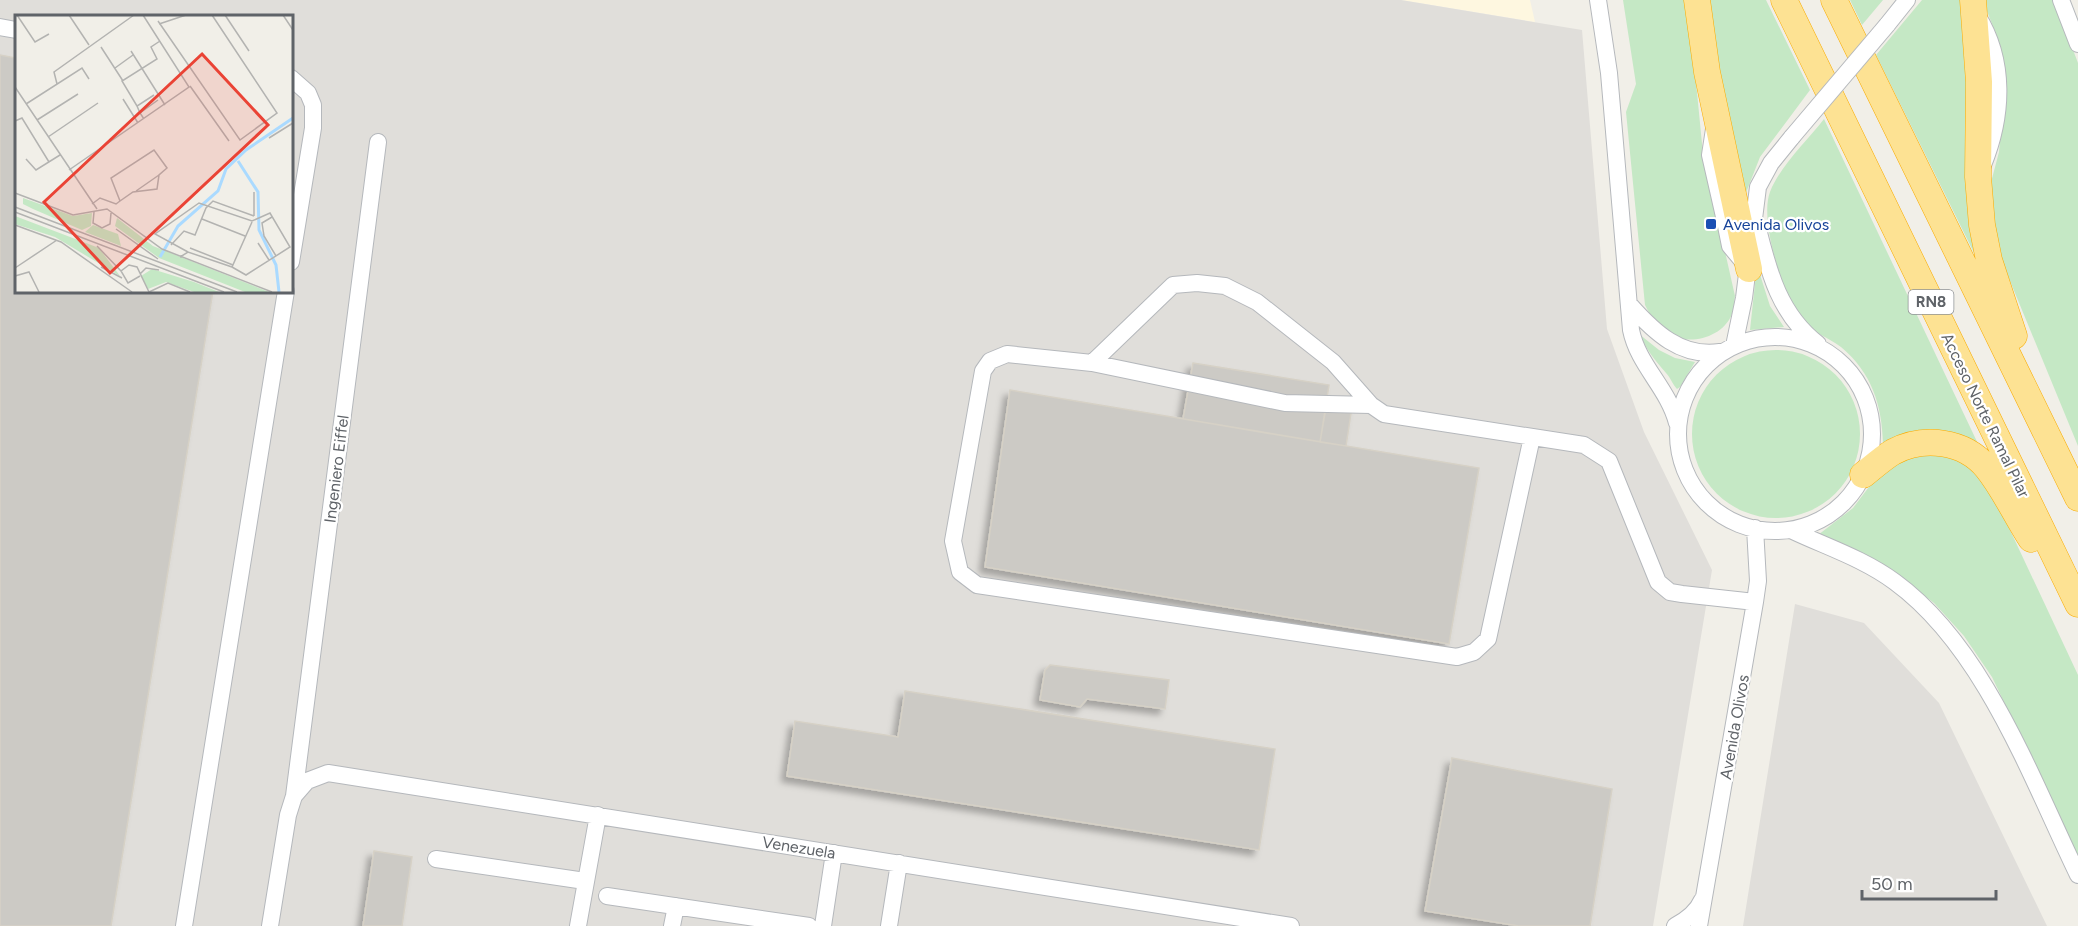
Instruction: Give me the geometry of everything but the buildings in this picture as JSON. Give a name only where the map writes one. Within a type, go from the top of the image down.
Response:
[{"type":"highway","points":[[1697,0],[1717,114],[1749,269]]},
{"type":"highway","name":"Acceso Norte Ramal Pilar","points":[[1784,0],[2078,604]]},
{"type":"highway","name":"RN8","points":[[1834,0],[2078,498]]},
{"type":"highway","points":[[1972,3],[1979,82],[1978,177],[1989,260],[2053,447]]},
{"type":"highway","points":[[1863,475],[1893,453],[1914,443],[1941,442],[1974,455],[1987,468],[2078,611]]},
{"type":"street","points":[[1598,0],[1609,73],[1634,344],[1672,404],[1678,427],[1682,463],[1706,500],[1728,517],[1755,528],[1793,531],[1840,551],[1894,581],[1919,602],[1958,644],[1978,673],[2078,875]]},
{"type":"street","points":[[1678,427],[1681,409],[1693,380],[1701,369],[1727,349],[1740,329],[1758,187],[1772,163],[1792,137],[1907,0]]},
{"type":"street","points":[[2061,0],[2078,44]]},
{"type":"street","points":[[0,27],[15,30]]},
{"type":"street","points":[[292,79],[308,93],[313,105],[312,128],[292,256]]},
{"type":"street","name":"Ingeniero Eiffel","points":[[270,926],[288,815],[294,796],[378,142]]},
{"type":"street","points":[[1754,216],[1768,269],[1784,305],[1796,324],[1845,366],[1859,385],[1868,406],[1872,429],[1871,453],[1863,475],[1842,504],[1828,515],[1793,531]]},
{"type":"street","points":[[1092,363],[1173,285],[1197,283],[1225,286],[1257,302],[1333,362],[1371,405],[1384,414],[1584,445],[1609,461],[1658,582],[1670,592],[1755,602]]},
{"type":"street","points":[[184,926],[286,292]]},
{"type":"street","points":[[1630,305],[1659,335],[1679,346],[1709,354],[1757,339],[1782,337],[1805,342],[1828,352]]},
{"type":"street","points":[[1371,405],[1286,403],[1092,363],[1007,354],[990,361],[983,371],[953,541],[960,572],[977,585],[1456,657],[1474,652],[1488,639],[1532,437]]},
{"type":"street","name":"Avenida Olivos","points":[[1699,926],[1758,581],[1755,528]]},
{"type":"street","name":"Venezuela","points":[[307,781],[328,773],[345,774],[1291,926]]},
{"type":"street","name":"Ingeniero Eiffel","points":[[294,796],[307,781]]},
{"type":"street","points":[[578,926],[598,815]]},
{"type":"street","points":[[823,926],[834,853]]},
{"type":"street","points":[[436,859],[585,881]]},
{"type":"street","points":[[889,926],[899,864]]},
{"type":"street","points":[[1675,926],[1699,906],[1706,891]]},
{"type":"street","points":[[607,896],[809,926]]},
{"type":"street","points":[[672,926],[675,906]]},
{"type":"shaded area","points":[[0,0],[1401,0],[1582,30],[1607,329],[1644,432],[1712,570],[1653,926],[0,926]]},
{"type":"shaded area","points":[[1401,0],[1530,0],[1535,22]]},
{"type":"shaded area","points":[[1795,604],[1864,623],[1939,703],[2047,926],[1743,926]]},
{"type":"green space","points":[[1623,0],[1688,0],[1703,154],[1735,296],[1733,312],[1728,322],[1706,337],[1689,340],[1672,336],[1656,323],[1645,305],[1626,112],[1636,84]]},
{"type":"green space","points":[[1704,0],[1766,0],[1810,90],[1760,157],[1740,208]]},
{"type":"green space","points":[[1850,0],[1883,0],[1862,25]]},
{"type":"green space","points":[[1922,0],[1964,0],[1978,261],[1876,55]]},
{"type":"green space","points":[[1986,0],[2054,0],[2078,63],[2078,446],[1994,242],[1990,186],[1999,152],[2004,90],[1996,34],[1985,6]]},
{"type":"green space","points":[[1824,119],[1980,448],[1883,444],[1877,403],[1861,368],[1841,347],[1804,323],[1793,307],[1774,257],[1767,205],[1774,182]]},
{"type":"green space","points":[[1757,265],[1770,306],[1784,327],[1750,330]]},
{"type":"green space","points":[[1639,334],[1659,350],[1675,358],[1695,362],[1680,387],[1677,389],[1675,387],[1648,351]]},
{"type":"green space","points":[[1776,350],[1808,357],[1823,364],[1835,375],[1846,387],[1853,402],[1860,434],[1853,466],[1846,481],[1835,493],[1823,504],[1808,511],[1776,518],[1744,511],[1729,504],[1717,493],[1706,481],[1699,466],[1692,434],[1699,402],[1706,387],[1717,375],[1729,364],[1744,357]]},
{"type":"green space","points":[[1945,449],[1988,483],[2078,675],[2078,857],[1992,677],[1964,636],[1934,603],[1895,573],[1818,535],[1853,508],[1887,463]]},
{"type":"place","name":"Avenida Olivos","points":[[1711,224]]}]
